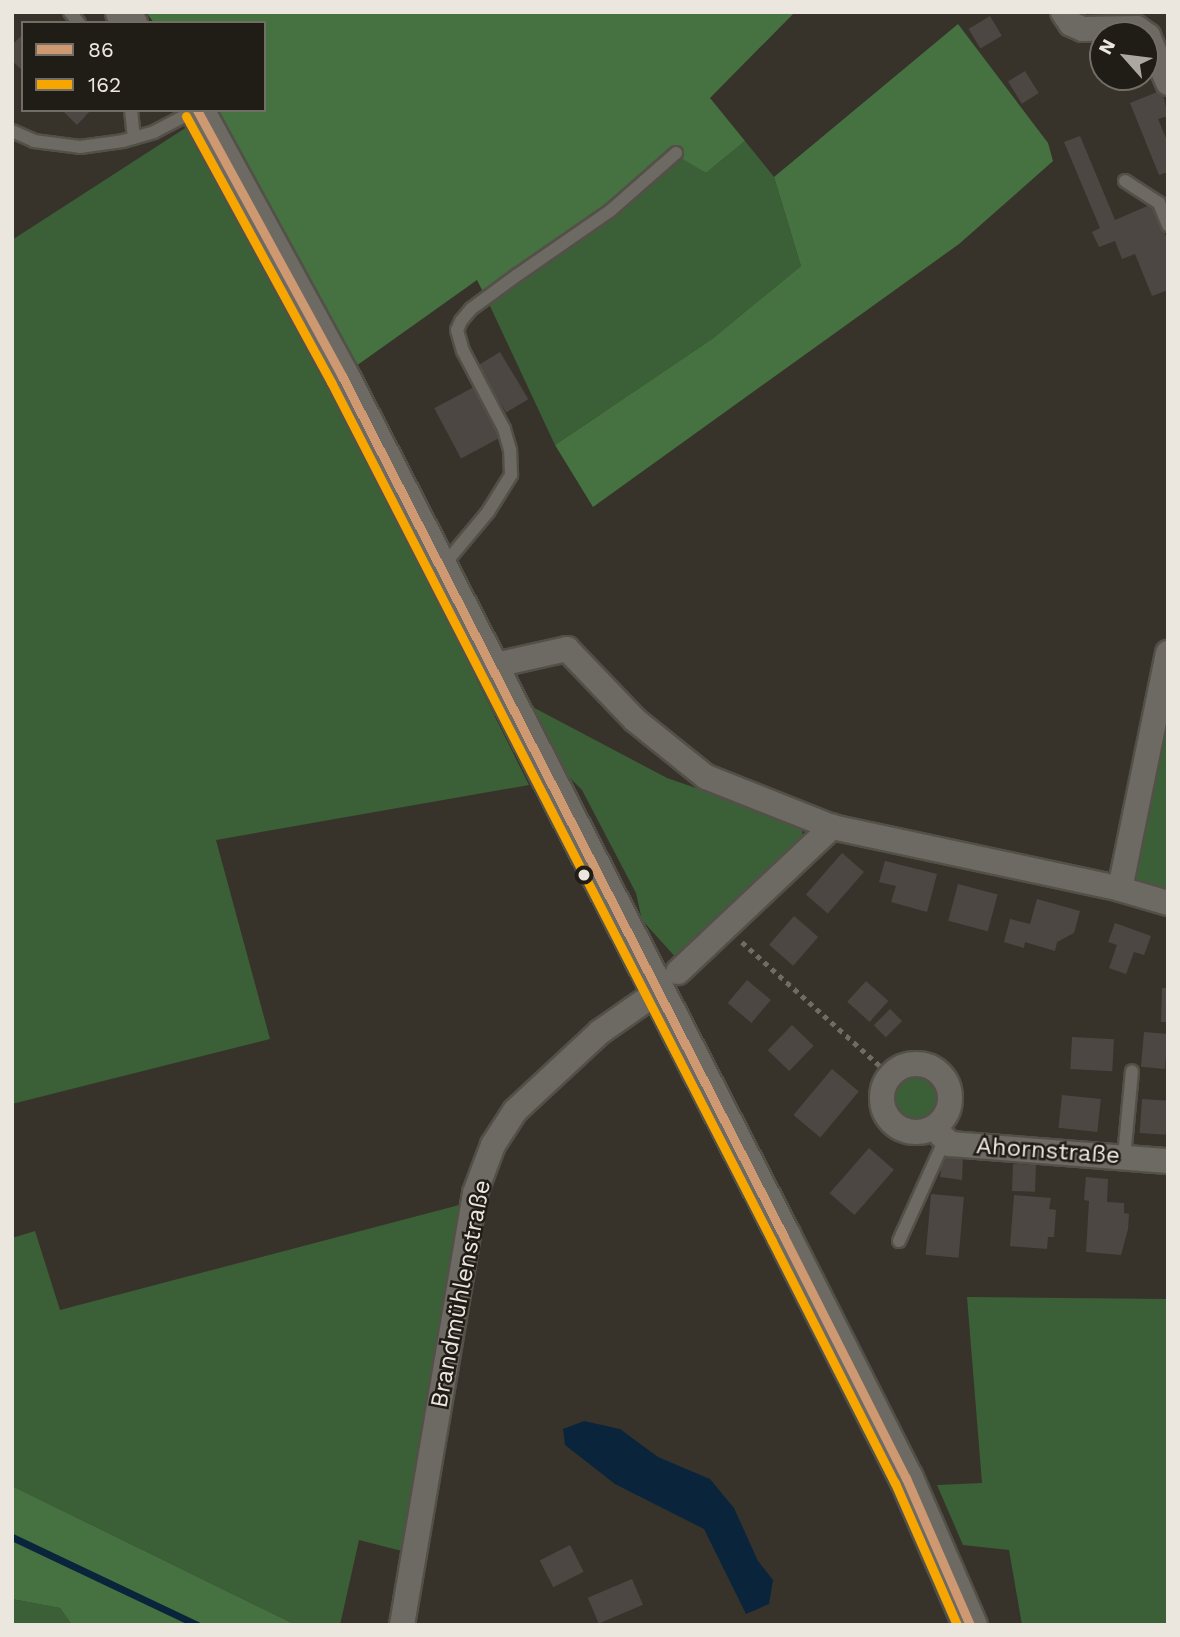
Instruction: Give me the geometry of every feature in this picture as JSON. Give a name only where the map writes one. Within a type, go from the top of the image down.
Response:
[{"type":"main road","points":[[198,112],[329,353],[491,666],[667,983],[906,1478],[970,1625]]},
{"type":"street","points":[[1062,12],[1071,24],[1083,29],[1137,28],[1148,36],[1168,83]]},
{"type":"street","points":[[491,666],[567,649],[635,720],[706,777],[832,827],[1120,889],[1168,903]]},
{"type":"street","points":[[1120,889],[1168,653]]},
{"type":"street","name":"Brandmühlenstraße","points":[[402,1625],[475,1192],[493,1145],[515,1111],[600,1032],[667,983],[832,827]]},
{"type":"street","name":"Ahornstraße","points":[[921,1064],[936,1070],[942,1076],[947,1083],[951,1099],[940,1133],[915,1134],[896,1128],[883,1112],[881,1093],[890,1074],[904,1065],[921,1064]]},
{"type":"street","name":"Ahornstraße","points":[[940,1133],[950,1144],[1168,1161]]},
{"type":"lane","points":[[131,112],[134,138]]},
{"type":"lane","points":[[12,131],[34,141],[80,147],[134,138],[192,112]]},
{"type":"lane","points":[[440,569],[488,512],[511,475],[510,450],[504,429],[464,351],[457,330],[461,320],[493,292],[610,211],[677,153]]},
{"type":"lane","points":[[1125,181],[1159,203],[1168,225]]},
{"type":"lane","points":[[1125,1157],[1132,1071]]},
{"type":"lane","points":[[899,1241],[940,1133]]},
{"type":"path","points":[[725,926],[890,1074]]},
{"type":"green space","points":[[146,12],[795,12],[710,98],[745,141],[706,173],[681,158],[489,304],[477,280],[342,376],[204,112],[266,112],[266,21],[153,21]]},
{"type":"green space","points":[[958,24],[1048,143],[1053,161],[959,244],[593,507],[555,445],[712,339],[801,266],[774,177]]},
{"type":"green space","points":[[190,125],[277,277],[529,785],[216,840],[270,1039],[12,1104],[12,240]]},
{"type":"green space","points":[[745,141],[774,177],[801,266],[712,339],[555,445],[489,304],[681,157],[706,173]]},
{"type":"green space","points":[[1168,653],[1168,903],[1120,889]]},
{"type":"green space","points":[[525,703],[667,778],[789,820],[803,828],[801,845],[679,961],[642,920],[636,893],[582,790],[559,767]]},
{"type":"green space","points":[[915,1074],[924,1075],[931,1081],[937,1088],[937,1106],[931,1113],[924,1119],[915,1120],[906,1119],[899,1113],[893,1106],[892,1097],[893,1088],[899,1081],[906,1075]]},
{"type":"green space","points":[[463,1204],[402,1551],[359,1540],[340,1625],[296,1625],[12,1486],[12,1238],[35,1231],[60,1310]]},
{"type":"green space","points":[[967,1297],[1168,1299],[1168,1625],[1022,1625],[1009,1550],[963,1545],[937,1485],[982,1483]]},
{"type":"green space","points":[[12,1486],[296,1625],[72,1625],[60,1608],[12,1599]]},
{"type":"green space","points":[[12,1599],[60,1608],[72,1625],[12,1625]]},
{"type":"water","points":[[584,1421],[620,1429],[658,1457],[710,1479],[734,1508],[758,1561],[773,1580],[769,1604],[746,1614],[704,1529],[615,1484],[565,1445],[563,1429]]},
{"type":"building","points":[[990,16],[1002,36],[980,49],[969,29]]},
{"type":"building","points":[[21,36],[21,69],[12,61],[12,45]]},
{"type":"building","points":[[1025,71],[1039,93],[1022,104],[1008,82]]},
{"type":"building","points":[[1162,90],[1168,116],[1158,119],[1168,143],[1168,172],[1159,175],[1130,103]]},
{"type":"building","points":[[64,112],[89,112],[77,125]]},
{"type":"building","points":[[1080,136],[1115,220],[1152,204],[1168,241],[1168,290],[1152,296],[1135,254],[1122,259],[1115,241],[1099,247],[1092,232],[1100,228],[1064,142]]},
{"type":"building","points":[[500,352],[528,399],[506,413],[478,365]]},
{"type":"building","points":[[474,387],[501,437],[461,458],[434,408]]},
{"type":"building","points":[[842,853],[864,872],[828,914],[806,895]]},
{"type":"building","points":[[885,861],[937,874],[927,912],[891,902],[896,886],[879,882]]},
{"type":"building","points":[[958,884],[998,895],[988,931],[948,921]]},
{"type":"building","points":[[1037,899],[1080,911],[1074,933],[1057,942],[1055,951],[1025,942],[1024,948],[1004,942],[1010,919],[1030,924]]},
{"type":"building","points":[[794,916],[818,937],[793,966],[769,945]]},
{"type":"building","points":[[1115,923],[1151,936],[1144,955],[1134,952],[1126,974],[1109,968],[1117,945],[1108,942]]},
{"type":"building","points":[[747,980],[771,1000],[751,1023],[728,1003]]},
{"type":"building","points":[[866,981],[888,1001],[870,1022],[847,1002]]},
{"type":"building","points":[[1162,988],[1168,988],[1168,1022],[1161,1022]]},
{"type":"building","points":[[890,1009],[902,1021],[886,1037],[874,1025]]},
{"type":"building","points":[[792,1025],[814,1046],[789,1071],[768,1050]]},
{"type":"building","points":[[1144,1032],[1168,1034],[1165,1069],[1141,1067]]},
{"type":"building","points":[[1072,1037],[1114,1039],[1112,1071],[1070,1069]]},
{"type":"building","points":[[832,1069],[859,1091],[820,1137],[793,1115]]},
{"type":"building","points":[[1062,1095],[1101,1099],[1097,1132],[1059,1128]]},
{"type":"building","points":[[1142,1099],[1168,1101],[1166,1135],[1140,1133]]},
{"type":"building","points":[[869,1148],[894,1170],[855,1215],[830,1193]]},
{"type":"building","points":[[943,1155],[963,1155],[962,1180],[940,1177]]},
{"type":"building","points":[[1013,1164],[1036,1165],[1035,1192],[1012,1191]]},
{"type":"building","points":[[1086,1177],[1108,1179],[1107,1202],[1124,1203],[1124,1213],[1129,1214],[1121,1255],[1086,1252],[1089,1201],[1084,1200]]},
{"type":"building","points":[[931,1194],[964,1197],[959,1258],[926,1255]]},
{"type":"building","points":[[1014,1195],[1051,1198],[1049,1209],[1056,1210],[1054,1237],[1048,1237],[1047,1249],[1010,1246]]},
{"type":"building","points":[[570,1545],[584,1572],[553,1587],[540,1560]]},
{"type":"building","points":[[632,1579],[643,1605],[599,1624],[588,1598]]},
{"type":"waterway","points":[[12,1537],[197,1625]]},
{"type":"transit line","name":"86","points":[[198,112],[342,376],[783,1235],[906,1478],[970,1625]]},
{"type":"transit line","name":"162","points":[[186,116],[331,382],[772,1241],[895,1483],[957,1625]]}]
